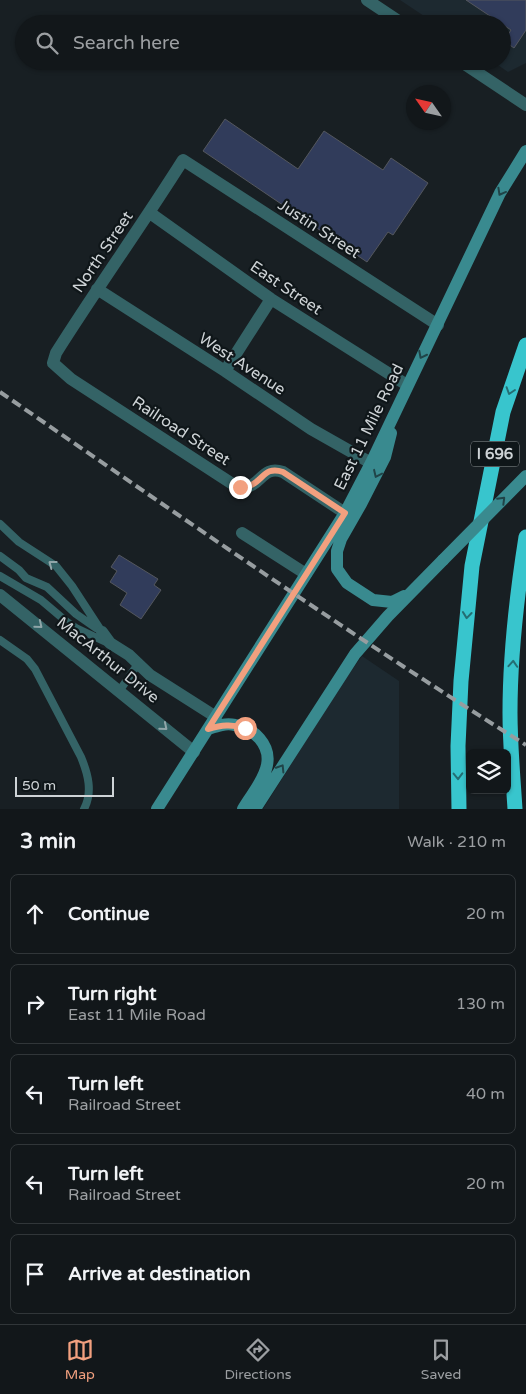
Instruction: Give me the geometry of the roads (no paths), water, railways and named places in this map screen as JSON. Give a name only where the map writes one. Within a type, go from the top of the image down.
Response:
[{"type":"highway","name":"I 696","points":[[458,808],[461,680],[472,566],[503,412],[526,345]]},
{"type":"highway","points":[[515,809],[510,712],[511,686],[518,594],[526,537]]},
{"type":"main road","name":"East 11 Mile Road","points":[[157,809],[345,513],[438,325],[500,193],[526,151]]},
{"type":"main road","points":[[395,411],[386,457],[341,539],[337,551],[337,569],[347,583],[373,600],[392,602],[411,593]]},
{"type":"main road","points":[[255,809],[355,654],[376,629],[526,476]]},
{"type":"main road","points":[[208,729],[223,725],[245,728],[254,732],[261,739],[265,747],[268,756],[267,768],[243,809]]},
{"type":"street","points":[[367,0],[390,15]]},
{"type":"street","points":[[474,70],[526,105]]},
{"type":"street","name":"Justin Street","points":[[182,160],[438,325]]},
{"type":"street","name":"North Street","points":[[53,363],[56,353],[96,289],[150,213],[182,160]]},
{"type":"street","name":"East Street","points":[[150,213],[271,299],[407,385]]},
{"type":"street","name":"West Avenue","points":[[96,289],[225,371],[311,429],[371,463]]},
{"type":"street","points":[[225,371],[271,299]]},
{"type":"street","name":"Railroad Street","points":[[53,363],[71,379],[240,487],[248,487],[256,483],[269,470],[275,470],[283,472],[345,513]]},
{"type":"street","points":[[242,533],[306,574]]},
{"type":"street","name":"MacArthur Drive","points":[[0,595],[120,690],[194,752]]},
{"type":"street","name":"MacArthur Drive","points":[[102,632],[110,643],[150,675],[216,717]]},
{"type":"lane","points":[[0,524],[19,542],[56,566],[72,586],[102,632]]},
{"type":"lane","points":[[0,556],[19,570],[26,578],[47,587],[76,614],[102,632]]},
{"type":"lane","points":[[0,576],[41,600],[66,622],[110,643]]},
{"type":"lane","points":[[0,640],[27,659],[35,669],[87,770],[89,792],[84,809]]},
{"type":"lane","points":[[120,690],[138,664]]},
{"type":"railway","points":[[0,392],[327,616],[526,745]]}]
